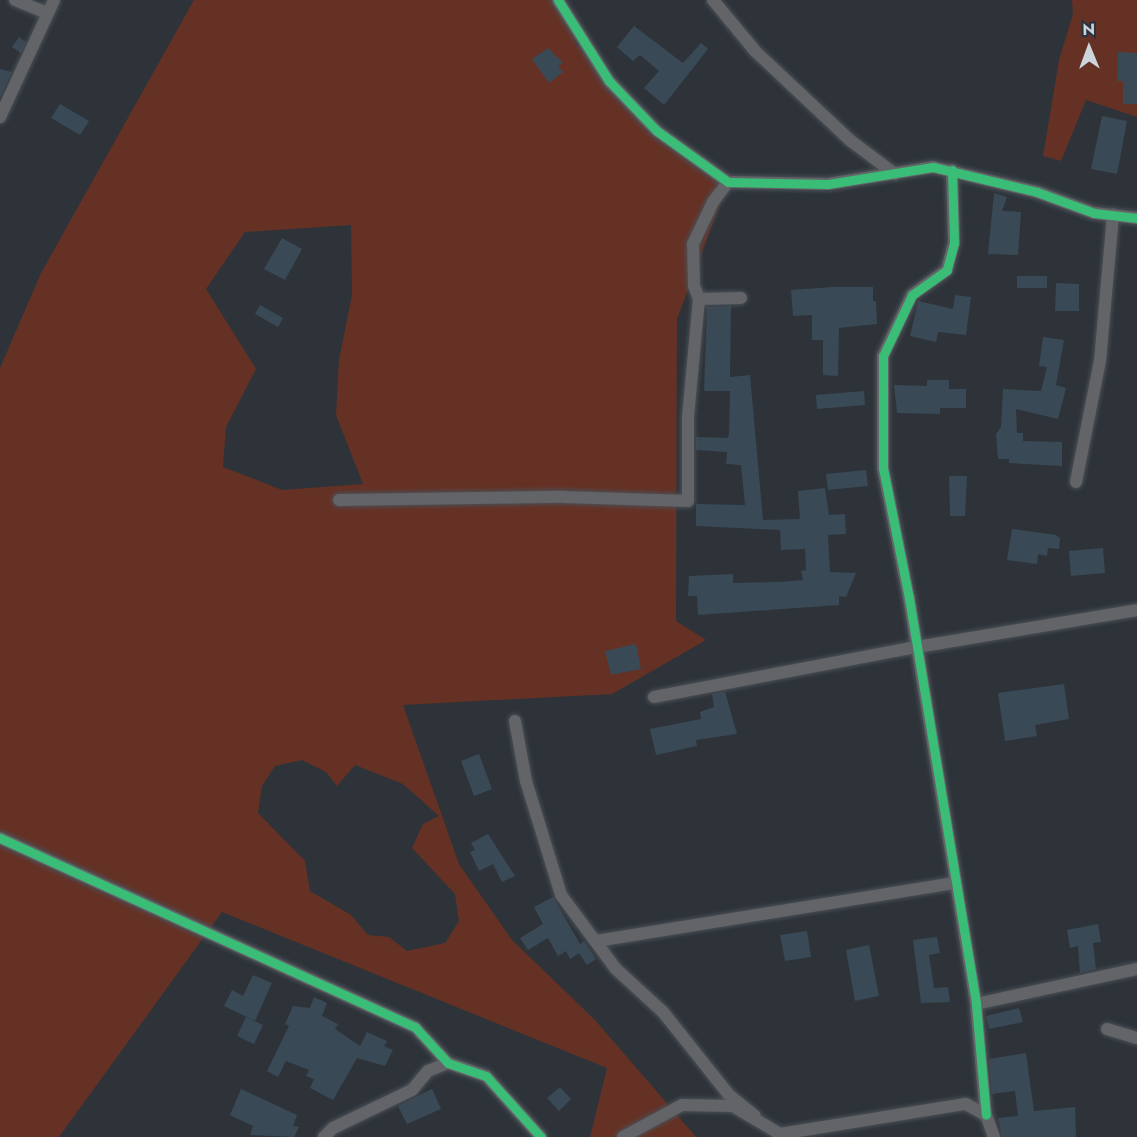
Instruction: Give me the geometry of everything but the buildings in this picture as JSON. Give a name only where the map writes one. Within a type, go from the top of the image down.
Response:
[{"type":"street","points":[[15,0],[48,13]]},
{"type":"street","points":[[0,117],[54,0]]},
{"type":"street","points":[[558,0],[609,81],[657,131],[728,182],[828,184],[933,167],[952,170],[988,183],[1036,192],[1071,206],[1137,218]]},
{"type":"street","points":[[713,0],[755,51],[851,141],[895,174]]},
{"type":"street","points":[[952,170],[954,243],[947,270],[912,295],[883,356],[883,468],[916,647],[976,1004],[986,1115],[994,1137]]},
{"type":"street","points":[[339,500],[564,497],[688,501],[688,417],[699,299],[694,286],[693,244],[713,202],[728,182]]},
{"type":"street","points":[[1076,482],[1100,361],[1113,215]]},
{"type":"street","points":[[699,299],[741,298]]},
{"type":"street","points":[[654,697],[916,647],[1137,610]]},
{"type":"street","points":[[515,721],[526,781],[561,895],[616,969],[679,1030],[729,1095],[755,1116],[764,1127],[780,1134],[927,1107],[966,1104],[986,1115]]},
{"type":"street","points":[[0,838],[415,1027],[448,1063],[486,1076],[541,1137]]},
{"type":"street","points":[[596,940],[955,883]]},
{"type":"street","points":[[976,1004],[1137,969]]},
{"type":"street","points":[[1107,1029],[1137,1038]]},
{"type":"street","points":[[324,1137],[333,1128],[412,1090],[428,1071],[448,1063]]},
{"type":"street","points":[[623,1137],[682,1105],[733,1106],[755,1116]]},
{"type":"shaded area","points":[[194,0],[557,0],[574,18],[575,43],[610,79],[652,135],[701,167],[730,178],[677,319],[676,621],[706,640],[612,694],[403,705],[459,864],[512,940],[595,1020],[696,1137],[590,1137],[607,1068],[222,912],[59,1137],[0,1137],[0,368],[41,273]],"holes":[[[351,225],[352,295],[339,360],[336,415],[363,484],[282,490],[223,467],[226,427],[256,369],[206,289],[245,232]],[[302,760],[326,772],[337,786],[355,765],[403,784],[439,816],[423,824],[412,848],[455,894],[459,921],[445,943],[407,951],[389,937],[368,935],[351,915],[310,891],[305,861],[258,813],[262,786],[275,766]]]},
{"type":"shaded area","points":[[1072,0],[1137,0],[1137,117],[1086,100],[1061,161],[1043,156],[1059,60],[1073,14]]},
{"type":"cycle path","points":[[558,0],[609,81],[657,131],[728,182],[828,184],[933,167],[1037,192],[1094,213],[1137,218]]},
{"type":"cycle path","points":[[952,170],[954,243],[947,270],[912,295],[883,356],[883,468],[909,598],[976,1004],[986,1115]]},
{"type":"cycle path","points":[[0,838],[415,1027],[448,1063],[486,1076],[541,1137]]}]
